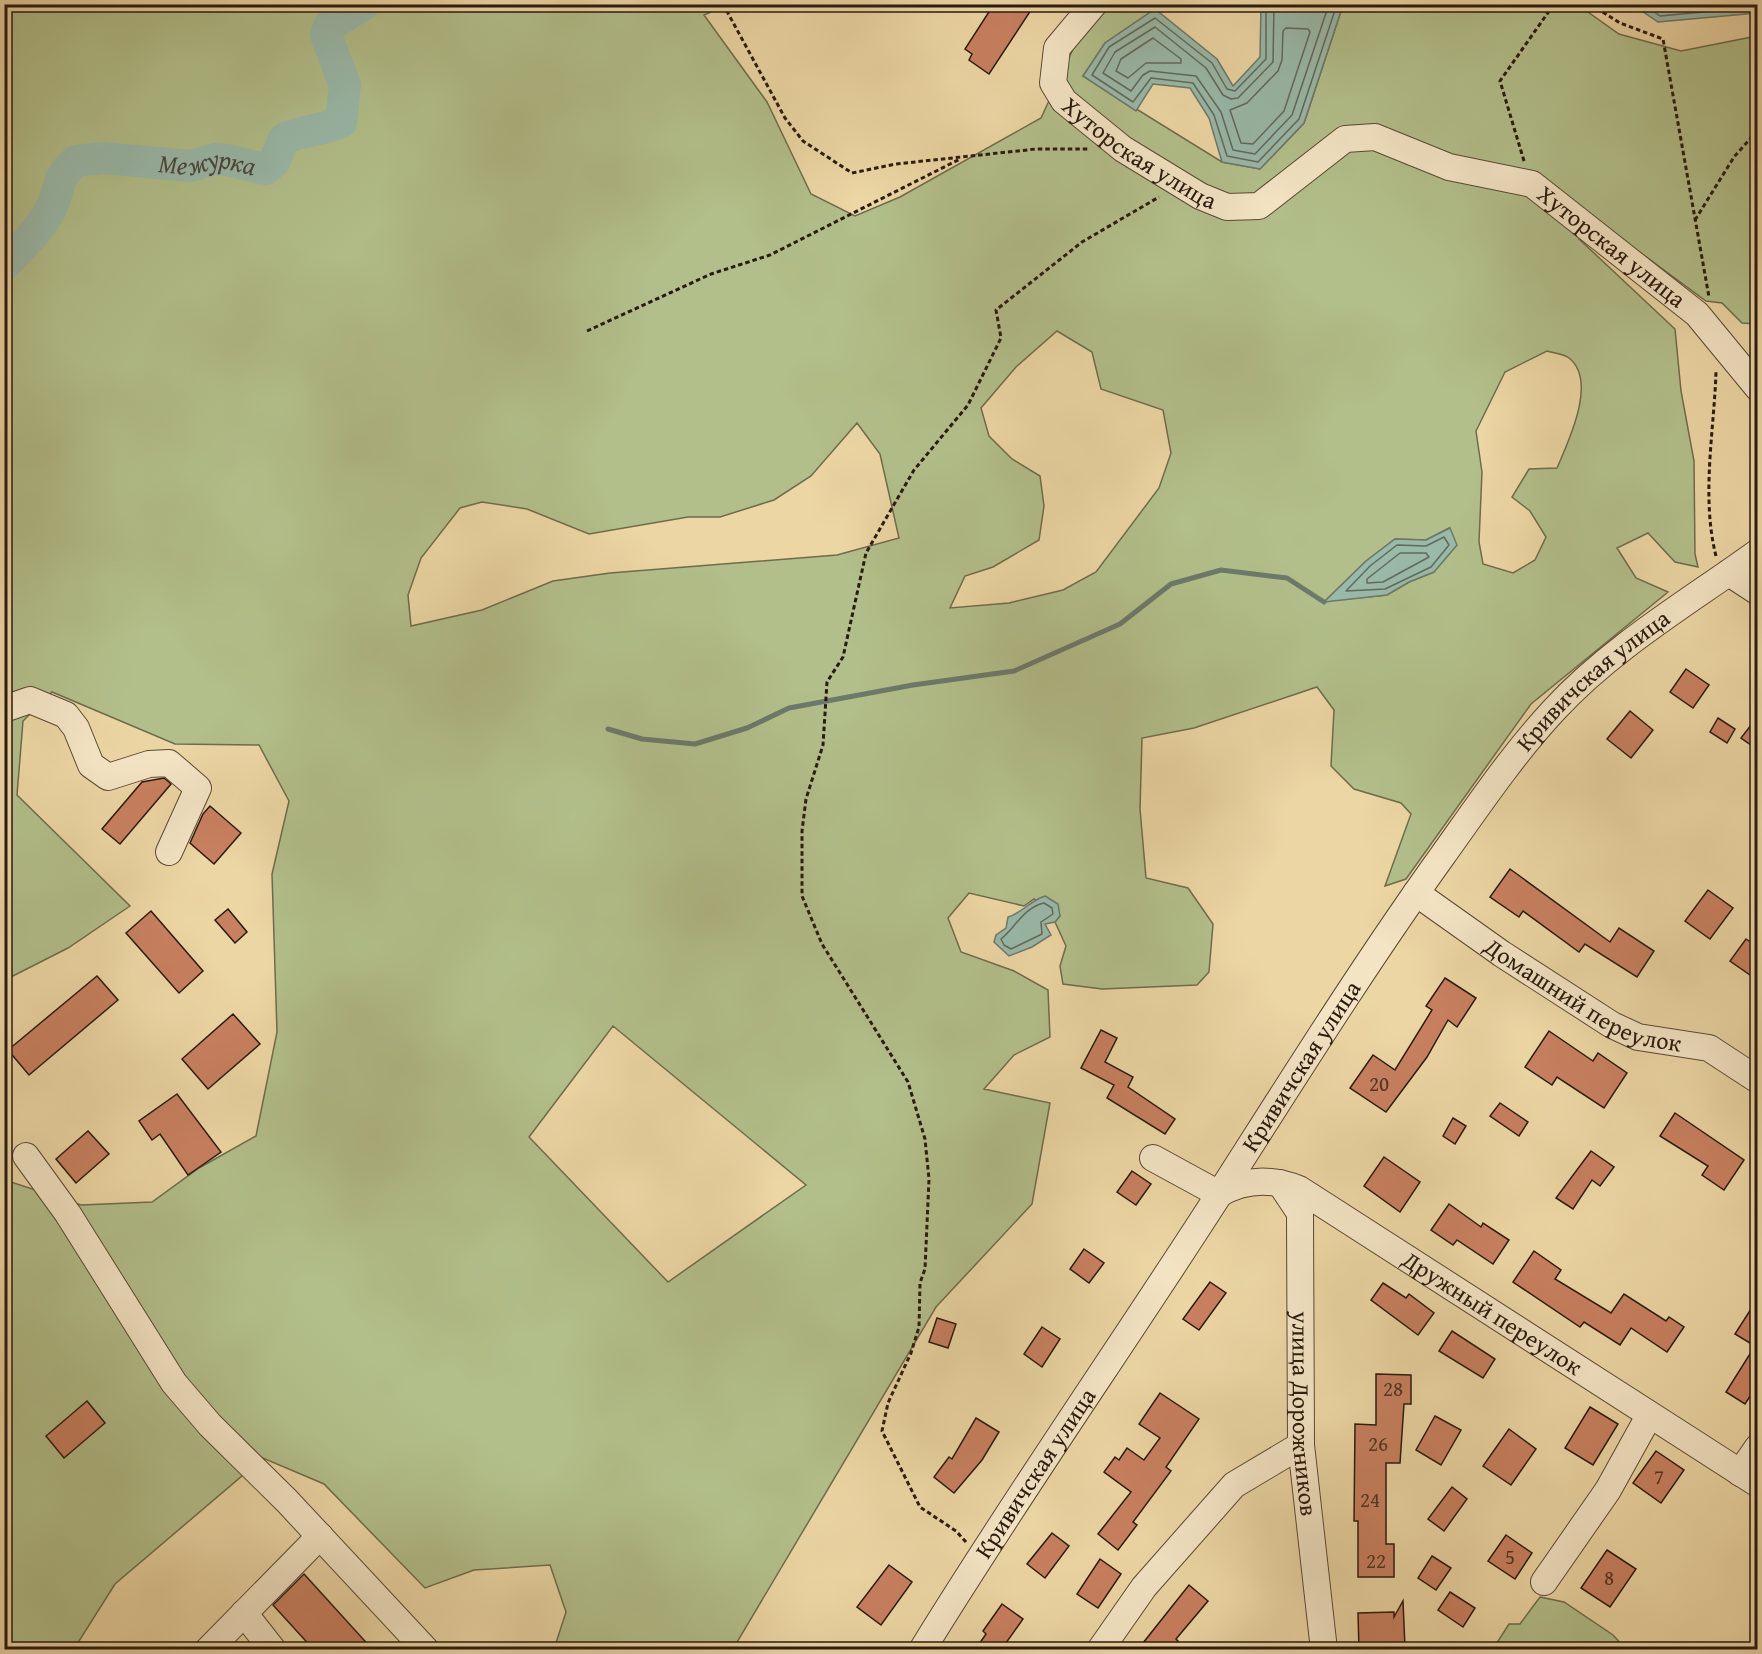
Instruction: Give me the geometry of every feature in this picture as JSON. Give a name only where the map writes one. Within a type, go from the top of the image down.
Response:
[{"type":"street","name":"Хуторская улица","points":[[1094,4],[1057,48],[1053,83],[1064,101],[1123,148],[1200,196],[1227,207],[1259,206],[1345,139],[1375,137],[1449,167],[1532,184],[1697,314],[1758,388]]},
{"type":"street","name":"Кривичская улица","points":[[922,1650],[979,1557],[1219,1194],[1304,1059],[1416,893],[1518,753],[1553,711],[1633,641],[1758,552]]},
{"type":"street","points":[[1725,575],[1758,592]]},
{"type":"street","points":[[4,709],[30,700],[66,715],[76,728],[92,765],[108,777],[149,764],[169,763],[198,788],[169,852]]},
{"type":"street","name":"Домашний переулок","points":[[1416,893],[1502,954],[1612,1025],[1638,1037],[1709,1048],[1758,1080]]},
{"type":"street","points":[[26,1156],[68,1214],[174,1383],[210,1425],[320,1536],[426,1650]]},
{"type":"street","points":[[1153,1158],[1219,1194]]},
{"type":"street","name":"Дружный переулок","points":[[1219,1194],[1244,1183],[1280,1183],[1308,1194],[1749,1479]]},
{"type":"street","name":"улица Дорожников","points":[[1280,1183],[1300,1213],[1300,1445],[1324,1650]]},
{"type":"street","points":[[1544,1582],[1608,1490],[1649,1416]]},
{"type":"street","points":[[1100,1650],[1144,1587],[1234,1485],[1300,1445]]},
{"type":"street","points":[[1749,1479],[1758,1447]]},
{"type":"street","points":[[208,1650],[320,1536]]},
{"type":"street","points":[[244,1613],[273,1650]]},
{"type":"path","points":[[723,4],[785,118],[803,141],[852,173],[896,164],[1036,148],[1090,148]]},
{"type":"path","points":[[1532,184],[1500,81],[1554,4]]},
{"type":"path","points":[[1590,4],[1620,23],[1663,39],[1710,303]]},
{"type":"path","points":[[1694,221],[1734,157],[1758,130]]},
{"type":"path","points":[[586,331],[711,274],[770,255],[962,158]]},
{"type":"path","points":[[979,1557],[956,1532],[920,1508],[882,1431],[888,1403],[911,1353],[919,1327],[920,1283],[925,1269],[928,1179],[925,1139],[908,1082],[822,944],[802,896],[802,831],[806,799],[823,745],[827,682],[843,657],[866,553],[914,470],[968,405],[1001,338],[996,310],[1082,242],[1162,195],[1176,181]]},
{"type":"path","points":[[1717,339],[1710,465],[1710,534],[1725,575]]},
{"type":"green space","points":[[5,5],[727,5],[704,15],[767,102],[811,194],[855,216],[900,197],[1041,118],[1074,47],[1099,5],[1158,5],[1105,43],[1083,76],[1222,162],[1260,169],[1304,123],[1343,5],[1578,5],[1619,34],[1681,51],[1757,36],[1757,324],[1742,323],[1722,303],[1706,301],[1600,223],[1579,239],[1675,329],[1681,391],[1694,461],[1695,554],[1698,567],[1675,562],[1648,533],[1617,548],[1636,578],[1668,592],[1531,704],[1406,879],[1385,886],[1411,814],[1401,803],[1354,789],[1331,766],[1334,710],[1317,687],[1194,728],[1142,738],[1140,809],[1146,878],[1188,888],[1213,924],[1209,972],[1197,985],[1102,989],[1063,984],[1060,966],[1066,946],[1055,922],[1060,916],[1034,899],[1024,906],[969,893],[948,918],[961,952],[1014,971],[1048,990],[1050,1037],[1014,1055],[984,1089],[1050,1103],[1032,1204],[936,1307],[733,1649],[554,1649],[566,1612],[550,1565],[474,1570],[425,1588],[324,1484],[263,1458],[115,1584],[74,1649],[5,1649],[5,1180],[81,1205],[152,1202],[199,1168],[256,1136],[277,1032],[272,874],[289,801],[259,745],[175,744],[52,692],[23,721],[17,795],[130,906],[68,948],[5,980]],"holes":[[[1057,331],[1092,352],[1101,389],[1163,410],[1171,453],[1159,488],[1096,572],[1063,590],[1009,603],[950,608],[965,576],[993,567],[1039,540],[1044,506],[1040,476],[1012,459],[989,436],[981,408],[1016,367]],[[1547,351],[1569,358],[1577,368],[1581,381],[1578,412],[1557,468],[1529,469],[1512,497],[1530,511],[1546,537],[1535,560],[1513,573],[1483,564],[1479,542],[1482,472],[1476,431],[1505,372]],[[857,423],[880,454],[899,538],[837,555],[610,573],[553,581],[482,610],[411,626],[408,595],[421,558],[460,508],[482,502],[527,509],[589,534],[688,517],[720,517],[774,500],[811,476]],[[1449,528],[1434,572],[1409,582],[1387,595],[1325,601],[1366,561],[1395,539],[1426,540]],[[613,1026],[806,1185],[668,1282],[529,1137]]]},
{"type":"green space","points":[[1540,1597],[1564,1602],[1613,1635],[1626,1649],[1493,1649],[1509,1624],[1520,1624]]},
{"type":"water","points":[[1261,5],[1284,5],[1300,9],[1301,5],[1343,5],[1304,123],[1260,169],[1222,162],[1209,118],[1190,88],[1153,84],[1136,111],[1083,76],[1105,43],[1155,9],[1217,59],[1233,86],[1260,57]]},
{"type":"water","points":[[1633,5],[1757,5],[1757,13],[1658,22]]},
{"type":"water","points":[[1450,528],[1457,545],[1434,572],[1409,582],[1387,595],[1324,602],[1366,561],[1395,539],[1426,540]]},
{"type":"water","points":[[1045,896],[1058,904],[1060,916],[1055,922],[1045,924],[1051,935],[1032,947],[1009,956],[994,942],[996,935],[1006,928],[1008,917]]},
{"type":"building","points":[[994,4],[1035,4],[989,74],[969,60],[972,54],[965,49]]},
{"type":"building","points":[[1686,669],[1709,685],[1693,708],[1670,692]]},
{"type":"building","points":[[1630,711],[1653,730],[1631,758],[1607,739]]},
{"type":"building","points":[[1758,716],[1758,750],[1741,738]]},
{"type":"building","points":[[1718,718],[1735,729],[1727,743],[1710,732]]},
{"type":"building","points":[[164,778],[171,784],[120,844],[102,829],[142,782]]},
{"type":"building","points":[[210,806],[241,833],[214,864],[190,843],[203,814]]},
{"type":"building","points":[[1510,869],[1610,942],[1619,928],[1654,951],[1637,977],[1585,944],[1579,952],[1523,911],[1519,917],[1490,897]]},
{"type":"building","points":[[1708,890],[1733,908],[1710,939],[1685,921]]},
{"type":"building","points":[[228,909],[247,932],[235,943],[215,920]]},
{"type":"building","points":[[151,911],[203,971],[179,993],[126,933]]},
{"type":"building","points":[[1746,939],[1758,947],[1758,964],[1750,975],[1730,961]]},
{"type":"building","points":[[97,976],[118,1000],[29,1075],[8,1050]]},
{"type":"building","points":[[1445,978],[1476,998],[1457,1027],[1448,1020],[1427,1057],[1386,1112],[1350,1088],[1373,1055],[1395,1070],[1432,1010],[1426,1006]]},
{"type":"building","points":[[233,1014],[260,1044],[208,1089],[182,1059]]},
{"type":"building","points":[[1101,1030],[1117,1038],[1105,1062],[1133,1077],[1128,1087],[1175,1119],[1165,1134],[1107,1098],[1114,1085],[1081,1068]]},
{"type":"building","points":[[1549,1031],[1593,1061],[1598,1053],[1627,1073],[1604,1108],[1557,1077],[1552,1085],[1525,1067]]},
{"type":"building","points":[[177,1094],[221,1152],[188,1175],[160,1134],[152,1140],[139,1121]]},
{"type":"building","points":[[1500,1103],[1528,1122],[1519,1136],[1490,1116]]},
{"type":"building","points":[[1675,1113],[1744,1160],[1724,1190],[1702,1175],[1708,1166],[1660,1136]]},
{"type":"building","points":[[1453,1118],[1466,1126],[1455,1144],[1443,1136]]},
{"type":"building","points":[[88,1131],[109,1154],[76,1183],[56,1159]]},
{"type":"building","points":[[1591,1151],[1614,1167],[1600,1186],[1592,1180],[1573,1209],[1556,1198]]},
{"type":"building","points":[[1384,1157],[1420,1182],[1400,1212],[1364,1186]]},
{"type":"building","points":[[1132,1171],[1151,1184],[1136,1205],[1117,1192]]},
{"type":"building","points":[[1449,1204],[1481,1227],[1483,1223],[1509,1240],[1493,1264],[1457,1240],[1453,1245],[1431,1230]]},
{"type":"building","points":[[1084,1249],[1104,1263],[1089,1283],[1070,1269]]},
{"type":"building","points":[[1534,1251],[1561,1270],[1555,1279],[1611,1313],[1624,1294],[1666,1321],[1669,1317],[1684,1327],[1667,1352],[1631,1328],[1620,1345],[1584,1322],[1580,1327],[1513,1282]]},
{"type":"building","points":[[1210,1282],[1226,1293],[1199,1330],[1183,1319]]},
{"type":"building","points":[[1383,1283],[1406,1298],[1409,1294],[1434,1313],[1418,1335],[1371,1300]]},
{"type":"building","points":[[1758,1298],[1758,1384],[1745,1404],[1726,1392],[1755,1346],[1735,1334]]},
{"type":"building","points":[[937,1318],[956,1324],[948,1348],[929,1342]]},
{"type":"building","points":[[1042,1327],[1060,1339],[1042,1367],[1024,1354]]},
{"type":"building","points":[[1452,1331],[1495,1359],[1483,1378],[1439,1351]]},
{"type":"building","points":[[1376,1374],[1411,1375],[1411,1404],[1404,1404],[1400,1463],[1386,1463],[1386,1544],[1394,1544],[1394,1577],[1358,1577],[1358,1521],[1354,1521],[1355,1424],[1376,1425]]},
{"type":"building","points":[[1160,1393],[1199,1419],[1166,1467],[1171,1471],[1133,1522],[1137,1525],[1118,1550],[1098,1534],[1131,1492],[1104,1472],[1115,1457],[1119,1460],[1127,1448],[1144,1460],[1160,1438],[1139,1424]]},
{"type":"building","points":[[87,1401],[105,1423],[64,1458],[46,1436]]},
{"type":"building","points":[[1590,1407],[1618,1424],[1593,1465],[1565,1448]]},
{"type":"building","points":[[1435,1416],[1461,1430],[1441,1465],[1416,1450]]},
{"type":"building","points":[[976,1418],[999,1432],[982,1460],[954,1493],[934,1477],[949,1457],[952,1459]]},
{"type":"building","points":[[1509,1429],[1536,1449],[1511,1485],[1483,1466]]},
{"type":"building","points":[[1656,1451],[1684,1470],[1661,1503],[1633,1483]]},
{"type":"building","points":[[1452,1487],[1467,1499],[1444,1531],[1428,1519]]},
{"type":"building","points":[[1052,1533],[1069,1546],[1045,1578],[1027,1564]]},
{"type":"building","points":[[1506,1535],[1532,1553],[1515,1579],[1488,1561]]},
{"type":"building","points":[[1607,1550],[1636,1569],[1610,1607],[1581,1588]]},
{"type":"building","points":[[1432,1556],[1451,1568],[1436,1590],[1418,1578]]},
{"type":"building","points":[[1100,1559],[1121,1574],[1098,1608],[1077,1594]]},
{"type":"building","points":[[889,1565],[912,1582],[881,1625],[857,1607]]},
{"type":"building","points":[[304,1574],[373,1650],[314,1650],[273,1605]]},
{"type":"building","points":[[1189,1585],[1208,1601],[1176,1639],[1178,1641],[1171,1650],[1151,1650],[1143,1643]]},
{"type":"building","points":[[1450,1592],[1475,1608],[1463,1627],[1438,1610]]},
{"type":"building","points":[[1403,1601],[1405,1648],[1359,1650],[1358,1613],[1394,1612],[1394,1617]]},
{"type":"building","points":[[1002,1604],[1023,1619],[1001,1650],[975,1650],[986,1634],[983,1631]]},
{"type":"waterway","name":"Межурка","points":[[4,265],[43,222],[52,206],[62,178],[76,161],[103,158],[191,166],[215,159],[265,169],[274,162],[284,139],[341,122],[345,85],[326,35],[329,26],[364,4]]},
{"type":"waterway","points":[[608,729],[642,739],[695,744],[747,728],[789,708],[913,685],[1014,671],[1120,624],[1171,584],[1221,570],[1287,578],[1324,602]]}]
